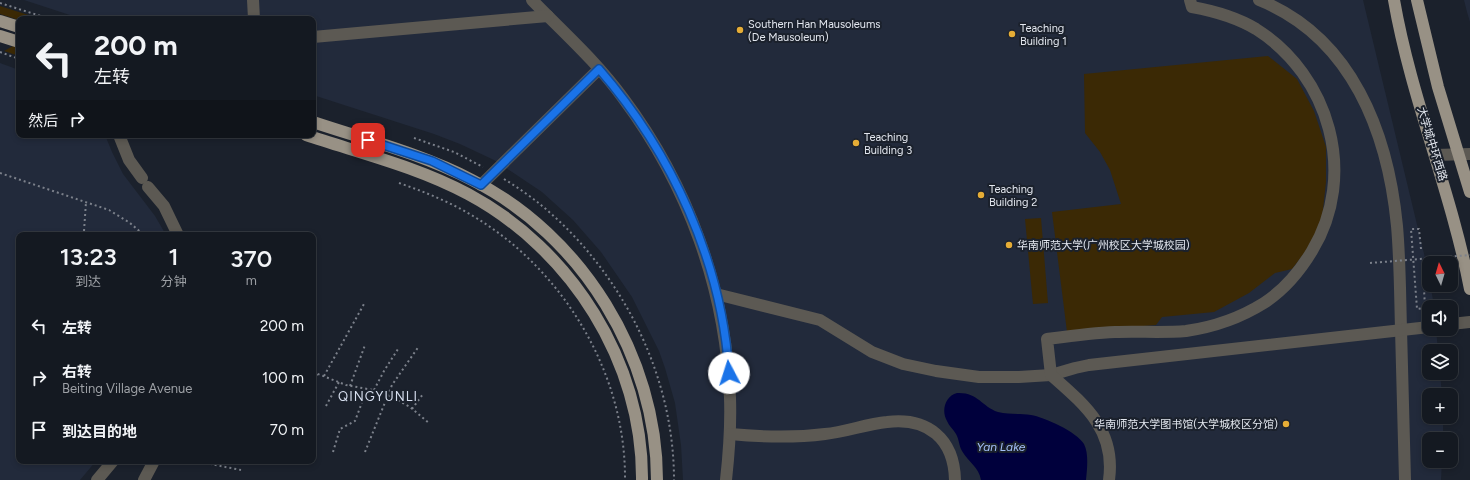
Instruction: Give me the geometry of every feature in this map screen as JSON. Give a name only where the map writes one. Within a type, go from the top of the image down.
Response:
[{"type":"main road","name":"大学城中环西路","points":[[1394,0],[1409,67],[1463,253],[1470,288]]},
{"type":"main road","name":"大学城中环西路","points":[[1417,0],[1436,80],[1465,154],[1470,192]]},
{"type":"main road","points":[[0,21],[16,26]]},
{"type":"main road","points":[[0,36],[16,41]]},
{"type":"main road","points":[[316,123],[432,161],[491,190],[530,218],[560,246],[591,283],[615,319],[633,358],[646,399],[653,433],[657,480]]},
{"type":"main road","points":[[315,138],[426,175],[467,193],[483,202],[521,229],[550,256],[572,280],[591,308],[607,335],[619,363],[636,419],[641,455],[642,480]]},
{"type":"street","points":[[253,0],[254,16]]},
{"type":"street","points":[[532,0],[599,69],[623,97],[652,140],[694,222],[716,294],[728,360],[730,434],[726,480]]},
{"type":"street","points":[[1109,480],[1109,453],[1103,433],[1098,423],[1082,403],[1051,375],[1047,339],[1116,332],[1185,331],[1220,324],[1237,318],[1277,293],[1298,272],[1315,246],[1325,223],[1333,195],[1334,157],[1328,123],[1312,85],[1305,75],[1288,55],[1266,36],[1232,17],[1206,9],[1192,7],[1190,0]]},
{"type":"street","points":[[1259,0],[1282,11],[1305,26],[1333,52],[1356,83],[1372,118],[1385,159],[1394,200],[1399,250],[1405,480]]},
{"type":"street","points":[[316,37],[548,16]]},
{"type":"street","points":[[481,185],[599,69]]},
{"type":"street","points":[[120,138],[129,160],[167,211],[177,232]]},
{"type":"street","points":[[1435,155],[1465,154]]},
{"type":"street","points":[[716,294],[820,320],[872,352],[903,364],[979,378],[1051,375],[1089,365],[1422,328]]},
{"type":"street","points":[[1458,323],[1470,322]]},
{"type":"street","points":[[730,434],[761,437],[794,437],[825,434],[888,421],[908,422],[932,430],[944,441],[952,456],[956,480]]},
{"type":"street","points":[[97,480],[110,464]]},
{"type":"street","points":[[144,480],[152,464]]},
{"type":"path","points":[[0,3],[41,16]]},
{"type":"path","points":[[0,52],[16,58]]},
{"type":"path","points":[[414,138],[454,152],[486,168]]},
{"type":"path","points":[[0,173],[86,202],[120,216],[140,232]]},
{"type":"path","points":[[399,183],[435,196],[481,221],[510,242],[538,267],[558,291],[587,334],[608,380],[620,422],[626,480]]},
{"type":"path","points":[[84,231],[86,202]]},
{"type":"path","points":[[1421,249],[1419,229],[1411,229],[1417,309],[1425,308],[1424,292]]},
{"type":"path","points":[[1370,263],[1470,255]]},
{"type":"path","points":[[324,376],[364,304]]},
{"type":"path","points":[[350,386],[365,344]]},
{"type":"path","points":[[365,452],[395,380],[418,346]]},
{"type":"path","points":[[374,390],[398,349]]},
{"type":"path","points":[[317,374],[350,386],[374,390],[388,395],[412,409],[429,423]]},
{"type":"path","points":[[326,406],[339,382]]},
{"type":"path","points":[[333,452],[340,429],[353,423],[357,419],[367,389]]},
{"type":"path","points":[[412,409],[423,394]]},
{"type":"path","points":[[210,464],[241,470]]},
{"type":"shaded area","name":"华南师范大学(广州校区大学城校园)","points":[[24,0],[1363,0],[1425,256],[1422,256],[1422,292],[1432,292],[1433,300],[1422,300],[1422,336],[1437,336],[1437,344],[1422,344],[1422,380],[1441,380],[1441,388],[1422,388],[1422,424],[1443,424],[1443,432],[1422,432],[1422,468],[1442,468],[1441,480],[683,480],[681,445],[675,403],[659,351],[632,297],[601,252],[573,220],[542,192],[494,160],[434,134],[316,96],[316,16],[73,16]]},
{"type":"shaded area","points":[[1464,0],[1470,0],[1470,22],[1467,12]]},
{"type":"shaded area","points":[[0,6],[32,16],[16,16],[16,19],[0,14]]},
{"type":"shaded area","points":[[13,46],[16,46],[16,55],[4,51]]},
{"type":"shaded area","points":[[1268,56],[1297,79],[1314,111],[1326,147],[1326,182],[1322,219],[1312,243],[1292,269],[1275,273],[1249,293],[1214,312],[1162,317],[1156,325],[1067,332],[1052,212],[1121,204],[1110,170],[1100,152],[1085,133],[1084,74]]},
{"type":"shaded area","points":[[0,63],[16,69],[16,138],[106,138],[123,174],[155,216],[164,232],[16,232],[16,464],[93,464],[80,480],[0,480]]},
{"type":"shaded area","points":[[1041,218],[1048,303],[1033,304],[1025,219]]},
{"type":"water","name":"Yan Lake","points":[[957,393],[964,393],[975,397],[998,412],[1037,416],[1068,430],[1080,439],[1086,448],[1086,480],[981,480],[976,468],[964,455],[955,432],[945,417],[945,404],[950,397]]},
{"type":"place","name":"Southern Han Mausoleums (De Mausoleum)","points":[[740,30]]},
{"type":"place","name":"Teaching Building 1","points":[[1012,34]]},
{"type":"place","name":"Teaching Building 3","points":[[856,143]]},
{"type":"place","name":"Teaching Building 2","points":[[981,195]]},
{"type":"place","name":"华南师范大学(广州校区大学城校园)","points":[[1009,245]]},
{"type":"place","name":"华南师范大学图书馆(大学城校区分馆)","points":[[1286,424]]},
{"type":"district","name":"QINGYUNLI","points":[[378,396]]},
{"type":"route","points":[[368,140],[432,161],[474,180],[481,185],[599,69],[623,97],[652,140],[678,188],[694,222],[716,294],[723,329],[729,373]]}]
